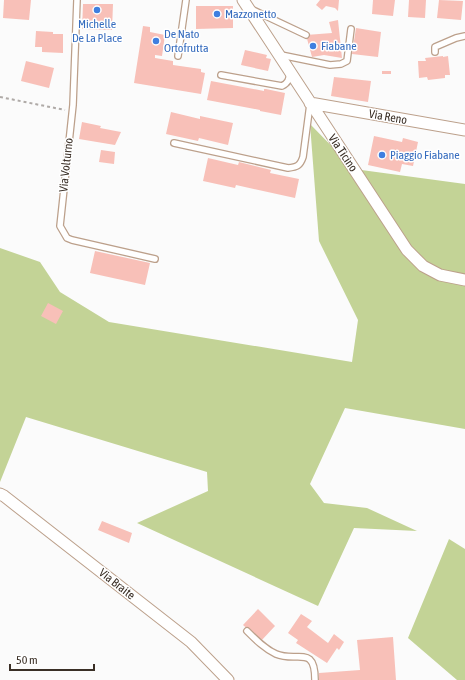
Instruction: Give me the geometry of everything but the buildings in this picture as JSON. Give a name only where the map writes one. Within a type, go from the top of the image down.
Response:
[{"type":"street","name":"Via Ticino","points":[[245,3],[407,250],[423,266],[440,275],[465,280]]},
{"type":"street","name":"Via Reno","points":[[310,103],[465,130]]},
{"type":"street","name":"Via Braite","points":[[0,494],[191,642],[228,680]]},
{"type":"lane","name":"Via Volturno","points":[[77,0],[72,112],[60,226],[67,238],[72,240],[155,260]]},
{"type":"lane","points":[[178,56],[186,0]]},
{"type":"lane","points":[[245,3],[306,35]]},
{"type":"lane","points":[[278,55],[330,65],[342,64],[347,61],[351,29]]},
{"type":"lane","points":[[435,52],[435,47],[456,38],[465,36]]},
{"type":"lane","points":[[222,75],[282,86],[287,84],[290,80],[290,73]]},
{"type":"lane","points":[[174,143],[288,168],[297,168],[301,164],[310,103]]},
{"type":"lane","points":[[247,631],[264,647],[275,654],[282,656],[300,655],[311,660],[314,664],[316,680]]},
{"type":"path","points":[[0,97],[72,112]]},
{"type":"green space","points":[[310,124],[354,169],[465,184],[465,429],[345,408],[310,484],[324,503],[367,508],[417,531],[354,528],[318,606],[137,523],[208,491],[207,472],[26,417],[0,482],[0,248],[40,262],[60,292],[109,322],[352,362],[358,320],[319,241]]},
{"type":"green space","points":[[449,539],[465,549],[465,680],[457,680],[408,638]]},
{"type":"place","name":"Michelle De La Place","points":[[97,10]]},
{"type":"place","name":"Mazzonetto","points":[[217,14]]},
{"type":"place","name":"De Nato Ortofrutta","points":[[156,41]]},
{"type":"place","name":"Fiabane","points":[[313,46]]},
{"type":"place","name":"Piaggio Fiabane","points":[[382,155]]}]
